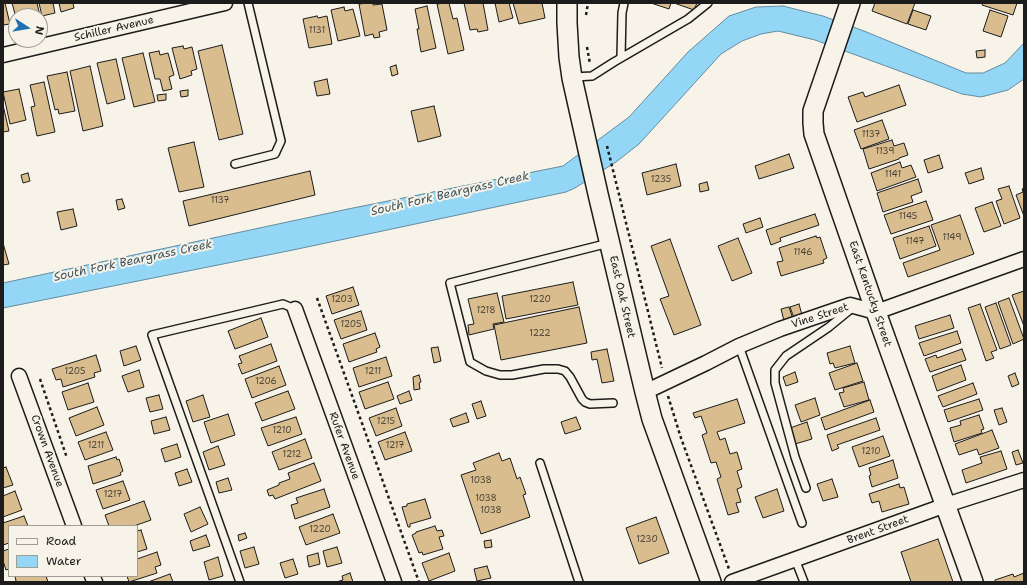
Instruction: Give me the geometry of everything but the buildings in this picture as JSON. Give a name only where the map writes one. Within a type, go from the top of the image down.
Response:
[{"type":"street","name":"Schiller Avenue","points":[[3,55],[205,5],[225,3]]},
{"type":"street","name":"East Oak Street","points":[[567,3],[567,24],[572,78],[609,243],[645,392],[652,419],[711,582]]},
{"type":"street","name":"East Kentucky Street","points":[[850,4],[813,111],[814,134],[973,582]]},
{"type":"street","points":[[876,312],[1024,259]]},
{"type":"street","name":"Vine Street","points":[[645,392],[739,346],[792,325],[850,305],[876,312]]},
{"type":"street","name":"Rufer Avenue","points":[[295,309],[394,582]]},
{"type":"street","name":"Crown Avenue","points":[[19,376],[74,525]]},
{"type":"street","name":"Brent Street","points":[[732,582],[759,577],[795,559],[946,505],[1024,480]]},
{"type":"lane","points":[[235,164],[275,154],[281,141],[248,3]]},
{"type":"lane","points":[[622,57],[622,13],[624,3]]},
{"type":"lane","points":[[572,78],[592,76],[688,19],[708,3]]},
{"type":"lane","points":[[609,243],[450,283],[470,362],[486,371],[500,375],[512,375],[544,369],[558,369],[565,371],[570,376],[585,402],[590,404],[613,403]]},
{"type":"lane","points":[[240,582],[152,335],[283,304],[295,309]]},
{"type":"lane","points":[[806,488],[795,457],[775,383],[775,370],[786,356],[855,306]]},
{"type":"lane","points":[[739,346],[802,523]]},
{"type":"lane","points":[[540,463],[579,582]]},
{"type":"lane","points":[[795,559],[804,582]]},
{"type":"path","points":[[585,18],[588,3]]},
{"type":"path","points":[[586,40],[592,76]]},
{"type":"path","points":[[606,141],[617,187]]},
{"type":"path","points":[[317,298],[419,582]]},
{"type":"path","points":[[40,379],[67,459]]},
{"type":"water","name":"South Fork Beargrass Creek","points":[[783,6],[823,16],[864,31],[966,73],[983,73],[1005,63],[1024,43],[1024,79],[1008,90],[981,97],[962,94],[815,40],[778,31],[761,34],[742,41],[721,54],[639,144],[616,162],[575,188],[566,192],[293,250],[3,308],[3,283],[348,209],[563,166],[629,117],[688,52],[729,16],[756,7]]}]
